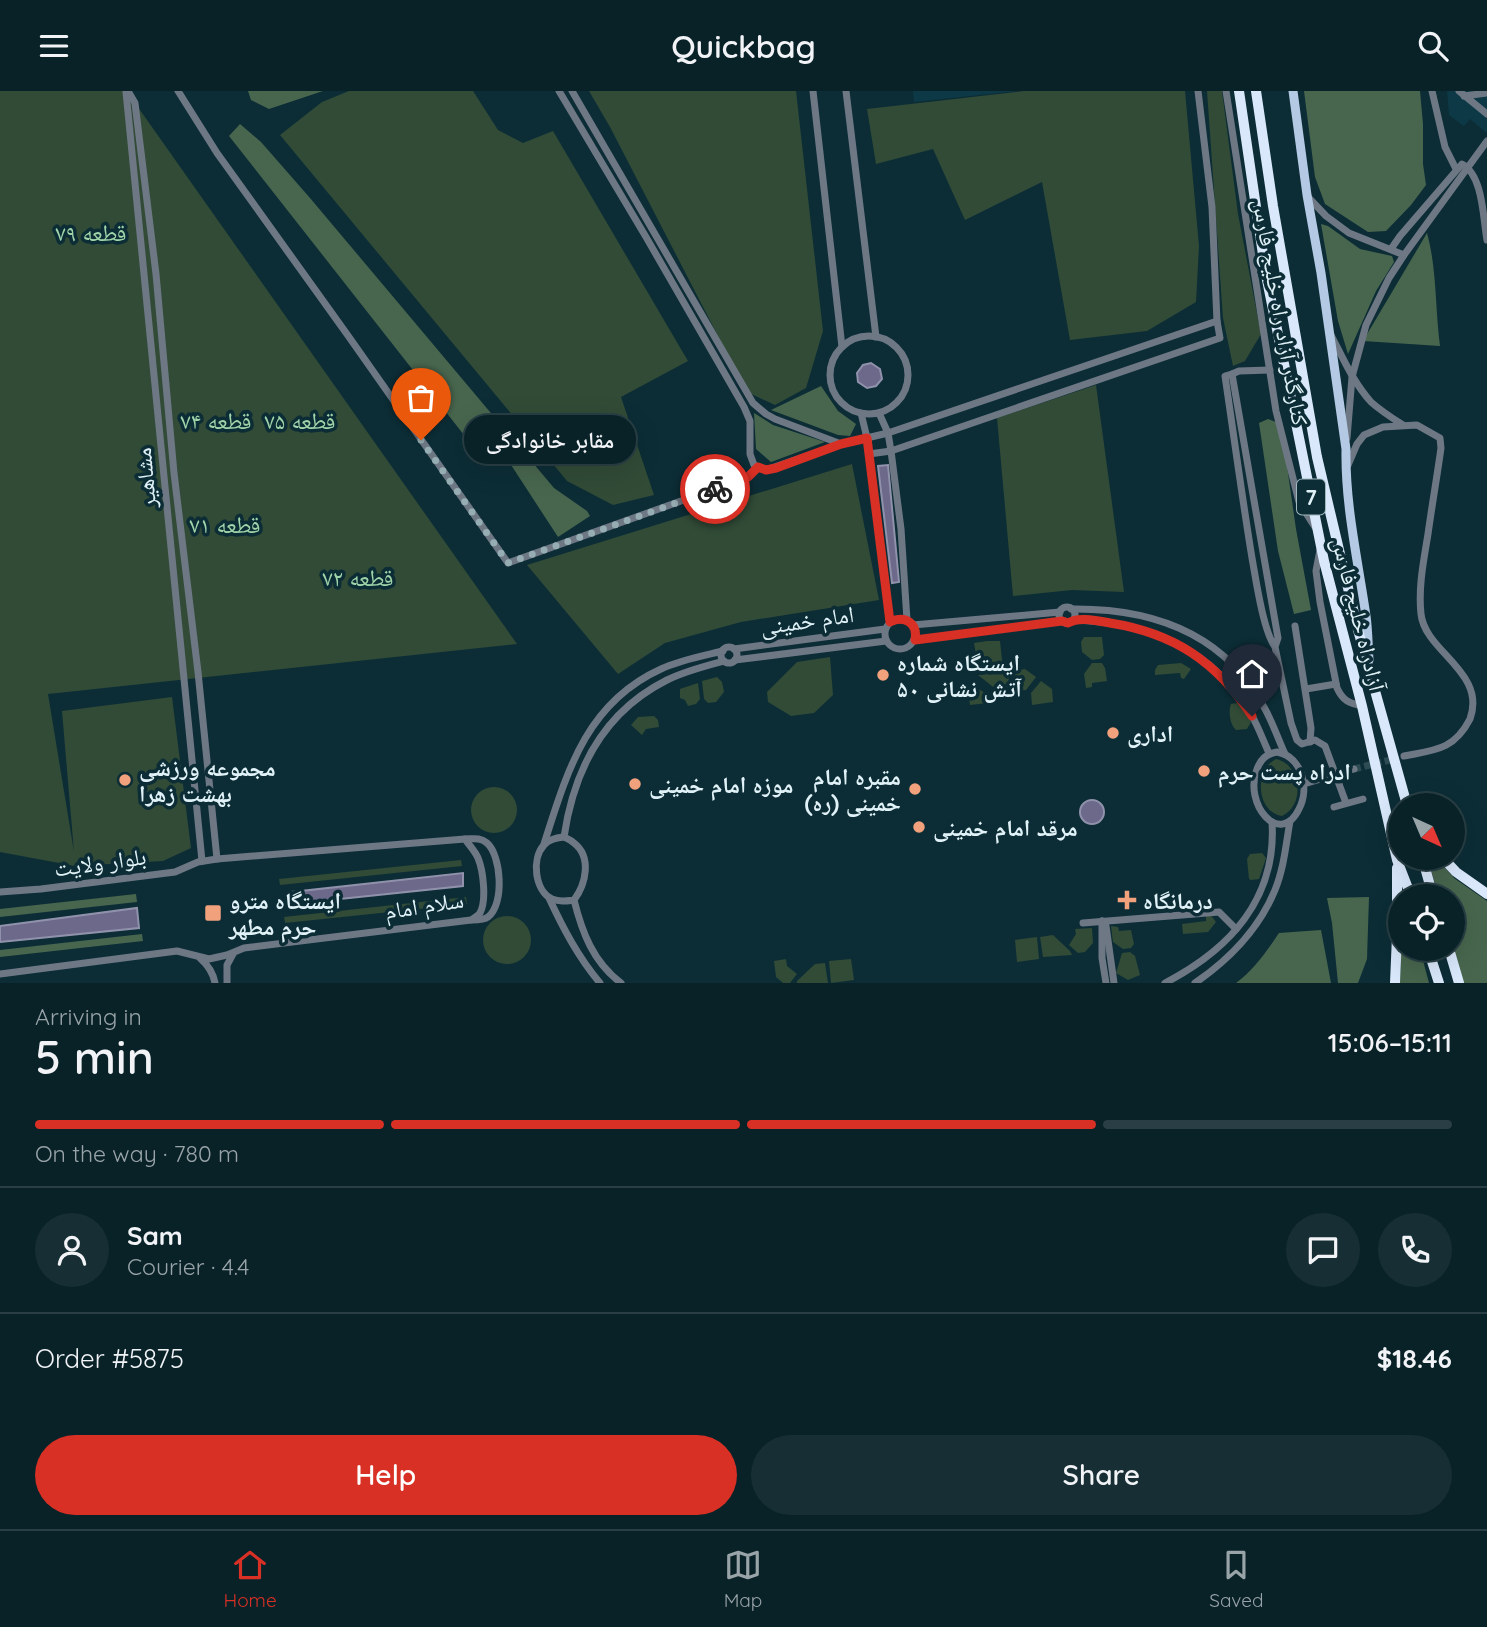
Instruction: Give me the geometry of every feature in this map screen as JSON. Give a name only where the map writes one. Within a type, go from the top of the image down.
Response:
[{"type":"highway","name":"آزادراه خلیج فارس","points":[[1239,91],[1265,275],[1318,533],[1388,820]]},
{"type":"highway","name":"آزادراه خلیج فارس","points":[[1256,91],[1273,206],[1317,457],[1369,668],[1404,793]]},
{"type":"highway","points":[[1395,983],[1397,870]]},
{"type":"highway","points":[[1454,870],[1487,894]]},
{"type":"highway","points":[[1432,961],[1439,983]]},
{"type":"highway","points":[[1453,961],[1459,983]]},
{"type":"main road","name":"کنارگذر آزاد راه خلیج فارس","points":[[1293,91],[1346,449],[1357,565],[1367,619],[1369,668]]},
{"type":"street","name":"مشاهیر","points":[[127,91],[135,103],[156,274],[174,473],[217,859]]},
{"type":"street","name":"مشاهیر","points":[[127,91],[202,862]]},
{"type":"street","points":[[178,91],[217,153],[508,563],[748,477],[758,467]]},
{"type":"street","points":[[559,91],[744,407],[750,421],[750,454],[754,464],[766,470],[841,444],[888,433],[1217,321]]},
{"type":"street","points":[[572,91],[753,403],[775,419],[841,444]]},
{"type":"street","points":[[813,91],[842,347]]},
{"type":"street","points":[[846,91],[876,337]]},
{"type":"street","points":[[869,454],[891,451],[1220,338],[1212,207],[1198,91]]},
{"type":"street","name":"کنارگذر آزاد راه خلیج فارس","points":[[1226,91],[1276,411],[1299,502],[1318,533]]},
{"type":"street","points":[[1432,91],[1444,147],[1478,185],[1487,240]]},
{"type":"street","points":[[1462,93],[1487,93]]},
{"type":"street","points":[[1462,93],[1487,114]]},
{"type":"street","points":[[1391,249],[1399,236],[1487,141]]},
{"type":"street","points":[[1346,449],[1352,377],[1366,325],[1390,278],[1462,167]]},
{"type":"street","points":[[1307,195],[1326,216],[1349,233],[1404,255]]},
{"type":"street","points":[[1328,329],[1352,377],[1371,401],[1403,426]]},
{"type":"street","points":[[876,337],[897,347],[904,357],[908,380],[905,391],[889,408],[879,413],[861,414],[840,402],[833,392],[831,368],[842,347],[858,338],[876,337]]},
{"type":"street","points":[[1270,370],[1240,371],[1232,374],[1278,638],[1275,646],[1297,740],[1302,744],[1315,740],[1325,746],[1346,803]]},
{"type":"street","points":[[1069,371],[1075,387]]},
{"type":"street","points":[[861,414],[867,438],[888,626],[886,641],[893,648],[903,649],[915,640],[915,629],[910,622],[891,451],[888,433],[879,413]]},
{"type":"street","points":[[1346,469],[1364,435],[1383,427],[1417,425],[1440,438],[1441,449],[1422,572],[1421,613],[1429,632],[1465,672],[1472,684],[1476,701],[1461,733],[1450,744],[1437,750],[1404,756]]},
{"type":"street","points":[[1321,545],[1316,571],[1318,592],[1336,684],[1341,697],[1362,706]]},
{"type":"street","points":[[888,626],[898,619],[910,622],[1060,612],[1065,608],[1102,609],[1167,622],[1204,642],[1239,671],[1265,709],[1285,754]]},
{"type":"street","points":[[1071,609],[1074,613],[1073,620]]},
{"type":"street","points":[[1060,612],[1062,621]]},
{"type":"street","points":[[915,640],[1062,621],[1068,623],[1073,620],[1098,621],[1137,628],[1164,637],[1198,656],[1218,673],[1245,705],[1269,753]]},
{"type":"street","name":"امام خمینی","points":[[734,649],[888,626]]},
{"type":"street","points":[[1295,626],[1306,689],[1310,742]]},
{"type":"street","name":"امام خمینی","points":[[735,660],[886,641]]},
{"type":"street","points":[[564,837],[572,797],[585,763],[603,732],[620,713],[667,680],[696,669],[735,660],[737,653],[734,649],[728,647],[723,651],[660,670],[611,703],[578,750],[566,777],[538,856],[537,870],[541,888],[549,898],[584,965],[600,983]]},
{"type":"street","points":[[723,651],[724,661]]},
{"type":"street","points":[[1306,689],[1336,684]]},
{"type":"street","points":[[190,754],[206,752]]},
{"type":"street","points":[[1195,983],[1220,965],[1245,940],[1262,915],[1281,872],[1290,821],[1300,808],[1304,784],[1299,768],[1293,760],[1285,754],[1269,753],[1260,762],[1256,772],[1254,792],[1261,813],[1272,822],[1278,824],[1290,821]]},
{"type":"street","points":[[1304,784],[1354,769]]},
{"type":"street","points":[[1334,807],[1363,799]]},
{"type":"street","points":[[1165,983],[1214,953],[1246,916],[1265,881],[1272,857],[1272,822]]},
{"type":"street","points":[[544,844],[564,837],[575,843],[584,860],[584,880],[581,891],[574,899],[563,902],[549,898]]},
{"type":"street","name":"سلام امام","points":[[0,974],[177,951],[209,959],[244,948],[471,920],[480,913],[482,870],[477,855],[465,839]]},
{"type":"street","points":[[202,862],[479,839],[489,846],[499,877],[496,905],[490,915],[486,919],[471,920]]},
{"type":"street","name":"بلوار ولایت","points":[[0,893],[175,872],[202,862]]},
{"type":"street","points":[[574,899],[586,940],[600,963],[621,983]]},
{"type":"street","points":[[1083,923],[1219,912],[1236,929]]},
{"type":"street","points":[[1102,921],[1102,958],[1106,983]]},
{"type":"street","points":[[1102,921],[1106,926],[1114,983]]},
{"type":"street","points":[[227,983],[227,965],[235,952]]},
{"type":"street","points":[[199,957],[213,975],[215,983]]},
{"type":"shaded area","points":[[913,91],[1017,91],[914,102]]},
{"type":"shaded area","points":[[1447,91],[1487,91],[1487,133],[1470,119],[1464,126],[1449,115]]},
{"type":"shaded area","points":[[871,363],[880,369],[882,379],[876,386],[867,388],[858,382],[857,373],[863,365]]},
{"type":"shaded area","points":[[888,465],[899,582],[892,583],[878,466]]},
{"type":"shaded area","points":[[1092,800],[1101,803],[1104,812],[1101,821],[1092,824],[1083,821],[1080,812],[1083,803]]},
{"type":"shaded area","points":[[463,873],[463,886],[293,904],[292,892]]},
{"type":"shaded area","points":[[137,908],[139,928],[0,942],[0,926]]},
{"type":"green space","points":[[0,91],[131,91],[135,103],[517,644],[48,694],[74,852],[62,711],[172,697],[191,848],[163,861],[75,866],[0,852]]},
{"type":"green space","points":[[248,91],[323,91],[269,109],[251,100]]},
{"type":"green space","points":[[349,91],[473,91],[498,130],[523,143],[553,131],[688,361],[621,397],[654,495],[613,505],[567,481],[280,135],[322,102]]},
{"type":"green space","points":[[589,91],[796,91],[823,331],[806,388],[775,405],[747,392]]},
{"type":"green space","points":[[1024,91],[1185,91],[1199,246],[1196,302],[1147,331],[1070,340],[1042,182],[965,220],[933,149],[876,164],[867,109]]},
{"type":"green space","points":[[1207,91],[1222,91],[1238,214],[1261,334],[1245,361],[1233,366],[1223,318]]},
{"type":"green space","points":[[1304,91],[1420,91],[1426,185],[1386,231],[1368,232],[1325,204],[1315,177]]},
{"type":"green space","points":[[240,124],[261,142],[310,198],[554,488],[587,511],[590,516],[558,537],[485,425],[464,435],[229,136]]},
{"type":"green space","points":[[1321,224],[1360,249],[1392,256],[1394,262],[1376,291],[1348,354],[1338,321]]},
{"type":"green space","points":[[1427,233],[1434,275],[1440,346],[1363,341]]},
{"type":"green space","points":[[1096,385],[1124,592],[1072,590],[1013,596],[997,418]]},
{"type":"green space","points":[[821,386],[838,411],[856,424],[850,436],[838,435],[771,410]]},
{"type":"green space","points":[[754,413],[773,425],[825,442],[771,462],[756,449]]},
{"type":"green space","points":[[1268,419],[1276,422],[1285,452],[1311,610],[1294,614],[1278,551],[1259,423]]},
{"type":"green space","points":[[852,464],[879,600],[741,622],[665,643],[618,674],[527,565]]},
{"type":"green space","points":[[1084,637],[1102,637],[1104,655],[1100,659],[1092,660],[1082,652],[1081,642]]},
{"type":"green space","points":[[1000,641],[1003,669],[979,672],[974,643]]},
{"type":"green space","points":[[830,657],[833,695],[814,713],[791,716],[768,702],[767,692],[797,662]]},
{"type":"green space","points":[[1092,663],[1102,663],[1107,681],[1092,683],[1092,687],[1086,688],[1084,674]]},
{"type":"green space","points":[[1181,663],[1191,669],[1184,679],[1180,673],[1155,675],[1158,665]]},
{"type":"green space","points":[[1025,669],[1036,677],[1026,690],[1014,689],[1012,671]]},
{"type":"green space","points":[[1008,672],[1010,689],[1002,694],[978,675]]},
{"type":"green space","points":[[717,677],[722,682],[724,692],[716,702],[708,703],[704,699],[702,681]]},
{"type":"green space","points":[[1041,681],[1052,689],[1053,702],[1032,705],[1031,693]]},
{"type":"green space","points":[[698,683],[700,699],[696,704],[688,706],[685,700],[680,698],[680,689]]},
{"type":"green space","points":[[967,685],[983,692],[997,702],[970,705]]},
{"type":"green space","points":[[1231,704],[1242,706],[1251,722],[1247,729],[1236,730],[1232,725],[1230,707]]},
{"type":"green space","points":[[654,716],[659,727],[646,729],[642,735],[631,725],[638,717]]},
{"type":"green space","points":[[1276,759],[1291,768],[1297,785],[1295,803],[1290,811],[1282,816],[1267,807],[1261,790],[1264,772]]},
{"type":"green space","points":[[494,787],[510,794],[517,810],[510,826],[494,833],[478,826],[471,810],[478,794]]},
{"type":"green space","points":[[1262,853],[1266,858],[1259,879],[1251,880],[1247,859],[1250,854]]},
{"type":"green space","points":[[461,860],[462,866],[280,885],[279,879]]},
{"type":"green space","points":[[1431,870],[1447,870],[1463,884],[1435,884]]},
{"type":"green space","points":[[1465,886],[1487,901],[1487,983],[1462,983],[1456,961],[1465,961]]},
{"type":"green space","points":[[136,894],[137,902],[0,917],[0,909]]},
{"type":"green space","points":[[466,897],[467,904],[285,923],[284,917]]},
{"type":"green space","points":[[1369,897],[1367,959],[1358,983],[1338,983],[1327,898]]},
{"type":"green space","points":[[1206,914],[1210,914],[1216,922],[1208,932],[1183,934],[1182,924],[1206,921]]},
{"type":"green space","points":[[507,916],[524,923],[531,940],[524,957],[507,964],[490,957],[483,940],[490,923]]},
{"type":"green space","points":[[1111,926],[1118,927],[1119,931],[1131,930],[1134,944],[1131,948],[1123,949],[1113,942]]},
{"type":"green space","points":[[1092,928],[1093,943],[1085,952],[1078,953],[1069,945],[1076,934],[1075,929]]},
{"type":"green space","points":[[1321,930],[1331,983],[1236,983],[1254,967],[1279,933]]},
{"type":"green space","points":[[142,934],[143,941],[0,957],[0,950]]},
{"type":"green space","points":[[1053,935],[1072,955],[1043,957],[1040,937]]},
{"type":"green space","points":[[1037,937],[1039,959],[1017,962],[1015,940]]},
{"type":"green space","points":[[1130,952],[1135,956],[1140,975],[1128,980],[1116,973],[1122,953]]},
{"type":"green space","points":[[786,959],[787,966],[797,974],[790,983],[783,983],[776,977],[774,961]]},
{"type":"green space","points":[[851,959],[854,980],[831,983],[829,961]]},
{"type":"green space","points":[[1401,961],[1423,961],[1429,983],[1400,983]]},
{"type":"green space","points":[[825,963],[828,983],[797,983],[815,964]]},
{"type":"tunnel","points":[[1354,769],[1398,758]]},
{"type":"way so far","points":[[421,440],[508,563],[715,489]]},
{"type":"place","name":"مقابر خانوادگی","points":[[421,440]]},
{"type":"place","name":"ایستگاه شماره ۵۰ آتش نشانی","points":[[883,675]]},
{"type":"place","name":"اداری","points":[[1113,733]]},
{"type":"place","name":"ادراه پست حرم","points":[[1204,771]]},
{"type":"place","name":"مجموعه ورزشی بهشت زهرا","points":[[125,780]]},
{"type":"place","name":"موزه امام خمینی","points":[[635,784]]},
{"type":"place","name":"مقبره امام خمینی (ره)","points":[[915,789]]},
{"type":"place","name":"مرقد امام خمینی","points":[[919,827]]},
{"type":"place","name":"درمانگاه","points":[[1127,900]]},
{"type":"place","name":"ایستگاه مترو حرم مطهر","points":[[213,913]]},
{"type":"route","points":[[715,489],[748,477],[758,467],[766,470],[776,468],[841,444],[867,438],[890,622],[898,619],[910,622],[915,629],[915,640],[1062,621],[1068,623],[1073,620],[1098,621],[1137,628],[1164,637],[1198,656],[1237,693],[1252,716]]},
{"type":"park label","name":"قطعه ۷۹","points":[[91,232]]},
{"type":"park label","name":"قطعه ۷۴","points":[[216,420]]},
{"type":"park label","name":"قطعه ۷۵","points":[[300,420]]},
{"type":"park label","name":"قطعه ۷۱","points":[[225,524]]},
{"type":"park label","name":"قطعه ۷۲","points":[[358,577]]}]
